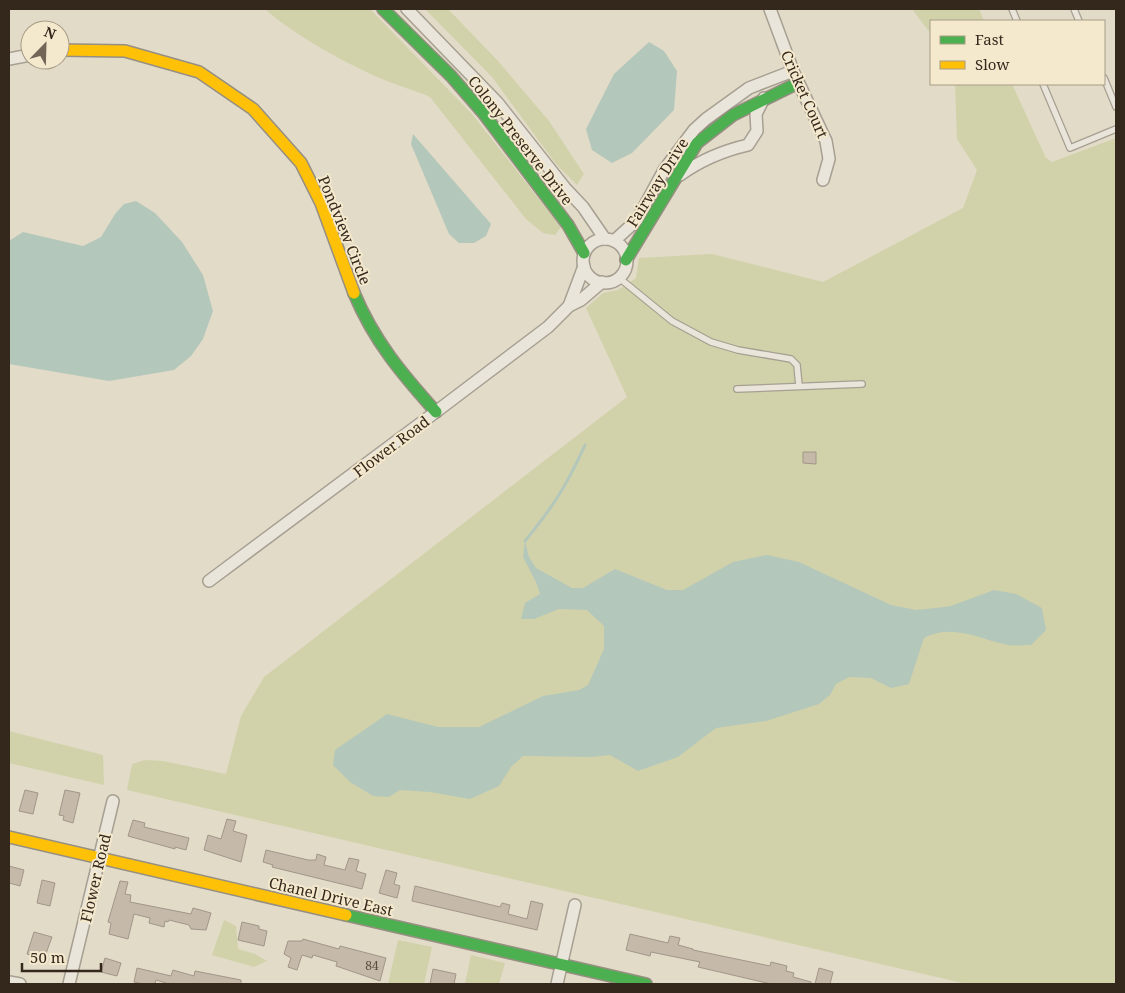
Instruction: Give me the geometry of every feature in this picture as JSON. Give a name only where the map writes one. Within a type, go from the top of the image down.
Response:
[{"type":"street","name":"Colony Preserve Drive","points":[[383,9],[479,108],[568,225],[584,253]]},
{"type":"street","name":"Colony Preserve Drive","points":[[407,9],[497,102],[609,240]]},
{"type":"street","name":"Cricket Court","points":[[770,9],[798,83],[826,141],[829,159],[824,180]]},
{"type":"street","name":"Pondview Circle","points":[[70,50],[125,50],[199,72],[253,109],[302,163],[321,203],[339,256],[366,324],[404,376],[436,412]]},
{"type":"street","name":"Fairway Drive","points":[[609,240],[637,220],[664,170],[684,141],[706,119],[749,88],[793,71]]},
{"type":"street","name":"Fairway Drive","points":[[626,260],[697,144],[744,107],[798,83]]},
{"type":"street","points":[[737,97],[744,107],[756,114]]},
{"type":"street","points":[[676,178],[697,163],[725,150],[748,145],[757,131],[756,114],[764,97]]},
{"type":"street","points":[[609,240],[623,250],[626,260],[624,271],[618,277],[611,282],[602,282],[590,277],[584,266],[584,253],[593,243],[609,240]]},
{"type":"street","name":"Flower Road","points":[[569,306],[584,266]]},
{"type":"street","name":"Flower Road","points":[[209,581],[548,327],[569,306],[581,300],[602,282]]},
{"type":"street","name":"Flower Road","points":[[69,984],[113,801]]},
{"type":"street","name":"Chanel Drive East","points":[[9,838],[646,984]]},
{"type":"street","points":[[557,984],[575,905]]},
{"type":"street","points":[[9,982],[20,984]]},
{"type":"lane","points":[[1105,80],[1116,107]]},
{"type":"lane","points":[[1043,85],[1070,148],[1116,129]]},
{"type":"lane","points":[[618,277],[672,320],[711,342],[738,350],[791,359],[797,365],[799,386]]},
{"type":"lane","points":[[737,389],[862,384]]},
{"type":"green space","points":[[265,9],[370,9],[472,114],[561,227],[555,235],[543,233],[526,219],[430,97],[387,81],[340,59],[291,29]]},
{"type":"green space","points":[[425,9],[448,9],[498,61],[549,121],[584,174],[577,185],[556,164],[492,77]]},
{"type":"green space","points":[[912,9],[979,9],[984,20],[930,20],[930,33]]},
{"type":"green space","points":[[955,85],[1012,85],[1046,158],[1052,162],[1116,138],[1116,984],[967,984],[127,790],[132,764],[145,760],[163,761],[226,774],[241,716],[264,677],[627,397],[586,308],[603,293],[618,290],[636,278],[639,258],[712,254],[823,282],[963,208],[977,170],[957,139]]},
{"type":"green space","points":[[9,731],[103,755],[104,785],[9,763]]},
{"type":"green space","points":[[224,920],[236,926],[238,949],[255,954],[267,961],[254,967],[212,955]]},
{"type":"green space","points":[[398,940],[432,947],[424,984],[388,984]]},
{"type":"green space","points":[[471,955],[505,963],[499,984],[465,984]]},
{"type":"shaded area","points":[[649,42],[664,51],[677,71],[674,110],[632,153],[612,163],[592,150],[586,129],[614,74]]},
{"type":"shaded area","points":[[413,134],[491,224],[486,236],[474,243],[459,243],[449,234],[411,144]]},
{"type":"shaded area","points":[[136,201],[155,213],[182,242],[203,275],[213,311],[203,339],[191,356],[174,370],[109,381],[9,364],[9,241],[23,232],[83,246],[101,237],[115,214],[124,204]]},
{"type":"shaded area","points":[[525,541],[529,557],[536,568],[572,588],[583,588],[615,569],[667,590],[683,590],[733,562],[767,555],[799,562],[891,605],[916,610],[951,606],[994,590],[1016,594],[1042,608],[1046,630],[1031,645],[1008,645],[955,632],[934,634],[924,638],[909,684],[891,688],[871,678],[849,677],[836,684],[830,695],[819,704],[766,721],[716,728],[678,757],[638,771],[610,755],[591,757],[523,756],[511,767],[499,786],[470,799],[430,792],[400,790],[389,797],[373,796],[350,782],[333,765],[335,750],[387,714],[438,727],[479,727],[543,696],[579,690],[588,685],[604,649],[604,626],[587,610],[559,609],[534,619],[521,619],[525,603],[540,594],[523,557]]},
{"type":"building","points":[[803,452],[816,452],[816,464],[803,463]]},
{"type":"building","points":[[25,790],[38,793],[33,814],[19,811]]},
{"type":"building","points":[[65,790],[80,793],[73,823],[63,820],[64,816],[59,815]]},
{"type":"building","points":[[227,819],[236,821],[233,831],[247,835],[241,862],[204,850],[208,835],[221,839]]},
{"type":"building","points":[[133,820],[145,823],[144,827],[189,838],[186,850],[175,847],[175,849],[128,836]]},
{"type":"building","points":[[266,850],[308,860],[316,860],[317,854],[326,857],[324,865],[345,870],[349,858],[359,860],[356,871],[366,874],[362,889],[272,867],[273,865],[263,862]]},
{"type":"building","points":[[9,866],[24,870],[20,886],[9,883]]},
{"type":"building","points":[[386,870],[397,873],[394,884],[400,886],[397,898],[379,893]]},
{"type":"building","points":[[42,880],[55,883],[50,906],[37,903]]},
{"type":"building","points":[[120,881],[128,882],[125,894],[131,895],[130,902],[191,914],[193,908],[211,913],[206,930],[191,929],[189,925],[169,920],[168,922],[165,921],[164,927],[149,923],[150,918],[134,914],[128,939],[109,934],[111,923],[108,922]]},
{"type":"building","points":[[415,886],[500,907],[502,903],[510,905],[508,914],[527,919],[531,901],[543,904],[537,930],[412,901]]},
{"type":"building","points":[[242,922],[259,926],[259,929],[267,931],[264,946],[238,940]]},
{"type":"building","points":[[34,932],[52,937],[44,959],[27,954]]},
{"type":"building","points":[[630,934],[668,943],[670,936],[680,938],[678,945],[693,950],[770,966],[771,962],[787,966],[786,971],[794,973],[793,977],[811,982],[811,984],[771,984],[698,967],[700,962],[651,952],[650,956],[626,950]]},
{"type":"building","points":[[303,939],[339,949],[340,946],[386,958],[380,981],[336,966],[337,962],[313,955],[312,958],[302,955],[297,970],[288,967],[291,958],[284,954],[288,941],[302,941]]},
{"type":"building","points":[[105,958],[121,963],[117,976],[101,972]]},
{"type":"building","points":[[137,968],[171,976],[173,970],[194,976],[195,971],[241,980],[241,984],[169,984],[156,980],[155,984],[143,984],[134,982]]},
{"type":"building","points":[[819,968],[833,972],[830,984],[815,984]]},
{"type":"building","points":[[433,969],[456,974],[454,984],[430,984]]},
{"type":"waterway","points":[[525,541],[559,495],[585,445]]},
{"type":"traffic: fast","points":[[383,9],[451,76],[484,114],[568,225],[584,253]]},
{"type":"traffic: fast","points":[[626,260],[697,143],[733,115],[798,83]]},
{"type":"traffic: fast","points":[[354,293],[380,342],[436,412]]},
{"type":"traffic: fast","points":[[346,915],[646,984]]},
{"type":"traffic: slow","points":[[70,50],[125,51],[199,72],[253,109],[301,163],[321,203],[354,293]]},
{"type":"traffic: slow","points":[[9,837],[346,915]]}]
